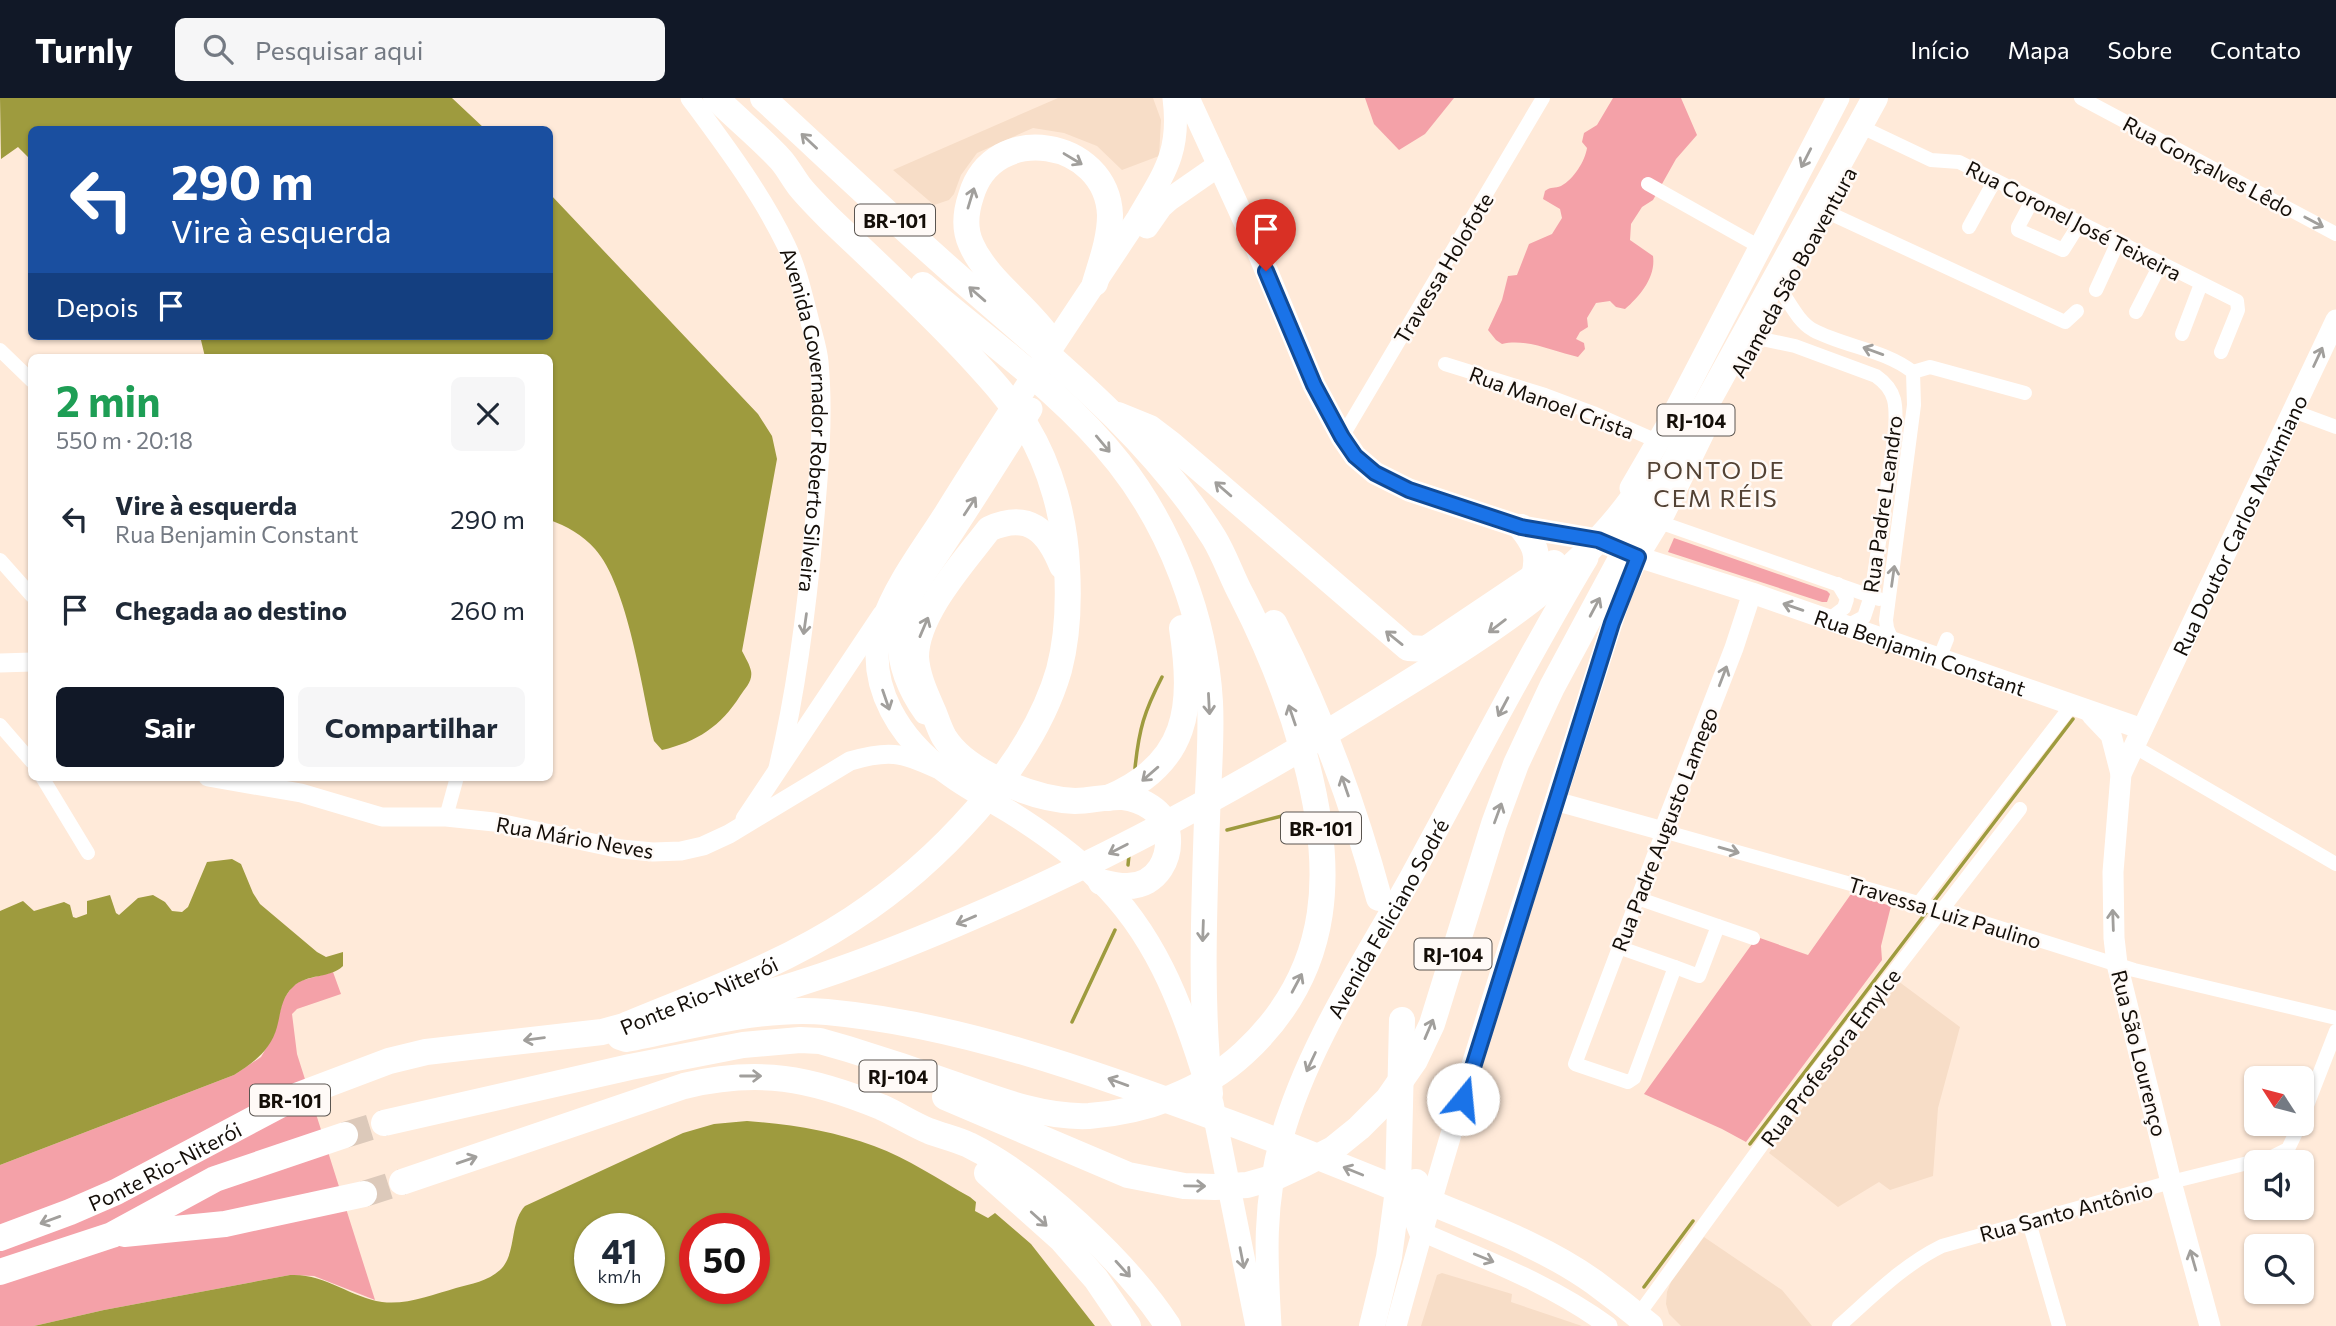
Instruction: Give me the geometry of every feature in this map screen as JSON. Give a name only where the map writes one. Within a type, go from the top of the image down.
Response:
[{"type":"highway","name":"BR-101","points":[[716,98],[782,161]]},
{"type":"highway","name":"BR-101","points":[[763,98],[946,267],[1114,413],[1162,468],[1216,541]]},
{"type":"highway","points":[[613,1029],[745,1001],[814,979],[1029,894],[1147,834],[1316,740],[1479,639],[1570,570],[1636,496],[1767,293],[1859,98]]},
{"type":"highway","name":"RJ-104","points":[[779,1041],[868,1063],[1128,1175],[1174,1185],[1247,1185],[1276,1177],[1333,1149],[1359,1128],[1388,1099],[1415,1060],[1432,1024],[1494,824],[1521,753],[1558,676],[1875,98]]},
{"type":"highway","points":[[1077,381],[1047,335],[980,260],[970,242],[967,227],[970,199],[980,175],[993,161],[1009,152],[1029,146],[1051,148],[1072,156],[1092,171],[1104,191],[1110,212],[1108,238],[1092,295]]},
{"type":"highway","name":"Ponte Rio-Niterói","points":[[0,1238],[116,1192],[299,1096],[388,1061],[426,1052],[613,1029],[760,970],[851,920],[884,897],[946,843],[994,789],[1033,730],[1051,693],[1066,634],[1069,594],[1066,552],[1051,481],[1029,430],[1005,394],[918,301],[800,188],[782,161]]},
{"type":"highway","points":[[782,161],[1088,427],[1139,491],[1170,551],[1184,582],[1200,636],[1210,702],[1202,947],[1204,1046],[1210,1094]]},
{"type":"highway","points":[[1114,413],[1150,428],[1171,444],[1408,648],[1426,649],[1561,558],[1598,540]]},
{"type":"highway","points":[[1069,594],[1063,567],[1047,536],[1034,526],[1017,522],[1001,524],[989,529],[948,584],[920,632],[916,657],[922,684],[944,738],[972,765],[991,776],[1046,797],[1076,801],[1123,797],[1150,806],[1158,813],[1166,824],[1170,844],[1163,866],[1139,884],[1129,887],[1101,882]]},
{"type":"highway","points":[[1521,527],[1537,553],[1534,576]]},
{"type":"highway","name":"Ponte Rio-Niterói","points":[[384,1123],[630,1067],[743,1045],[779,1041],[820,1041],[1020,1107],[1089,1116],[1132,1108],[1183,1093],[1227,1067],[1259,1039],[1278,1016],[1296,987],[1307,964],[1318,928],[1324,883],[1321,827],[1311,777],[1297,730],[1273,661],[1216,541]]},
{"type":"highway","points":[[1216,541],[1254,588],[1312,701],[1355,814],[1379,898]]},
{"type":"highway","points":[[1106,799],[1148,777],[1165,759],[1178,736],[1186,709],[1186,653],[1170,551]]},
{"type":"highway","points":[[613,1029],[626,1039],[724,1019],[775,1013],[824,1012],[934,1029],[1006,1048],[1093,1073],[1167,1100],[1304,1151],[1487,1225],[1527,1243],[1593,1281],[1647,1317]]},
{"type":"highway","points":[[1372,1326],[1388,1257],[1398,1190],[1402,1020],[1410,1092],[1418,1222],[1422,1232]]},
{"type":"highway","points":[[402,1182],[684,1086],[718,1078],[754,1075],[816,1085],[880,1107],[929,1131],[969,1145],[1037,1190],[1087,1232],[1121,1267],[1168,1326]]},
{"type":"highway","points":[[929,1131],[985,1172],[1061,1239],[1096,1279],[1128,1326]]},
{"type":"highway","name":"Ponte Rio-Niterói","points":[[0,1272],[111,1235],[215,1179],[345,1135]]},
{"type":"highway","name":"Ponte Rio-Niterói","points":[[111,1235],[225,1224],[365,1194]]},
{"type":"main road","points":[[944,738],[907,682],[899,651],[902,617],[979,475],[1092,295],[1161,177],[1175,144],[1177,118],[1174,98]]},
{"type":"main road","points":[[1188,98],[1210,142],[1314,385],[1342,437],[1365,465],[1389,481],[1521,527],[1598,540],[1638,557],[1620,598],[1555,801],[1422,1232],[1396,1326]]},
{"type":"main road","name":"Alameda São Boaventura","points":[[1598,540],[1670,421],[1838,98]]},
{"type":"main road","name":"Alameda São Boaventura","points":[[1638,557],[1757,338],[1767,293],[1827,212],[1890,98]]},
{"type":"main road","points":[[1175,144],[1191,134],[1210,142]]},
{"type":"main road","points":[[1092,295],[1161,207],[1219,164]]},
{"type":"main road","name":"Rua Doutor Carlos Maximiano","points":[[2138,738],[2336,320]]},
{"type":"main road","points":[[1670,421],[1666,436],[1670,445],[1675,448],[1686,449],[1701,438]]},
{"type":"main road","points":[[979,475],[899,588],[883,622],[877,662],[888,708],[900,728],[918,748],[950,776],[1058,845],[1101,882],[1142,932],[1183,1011],[1210,1094],[1257,1326]]},
{"type":"main road","points":[[1521,527],[1561,558],[1569,567],[1572,583]]},
{"type":"main road","name":"Avenida Feliciano Sodré","points":[[1270,1326],[1265,1265],[1267,1217],[1281,1139],[1298,1089],[1342,1001],[1530,657],[1598,540]]},
{"type":"main road","name":"Rua Benjamin Constant","points":[[1638,557],[1752,593],[1939,659],[2026,681],[2138,738]]},
{"type":"main road","name":"Rua São Lourenço","points":[[2080,708],[2111,736],[2121,774],[2113,872],[2114,938],[2118,964],[2171,1182],[2210,1326]]},
{"type":"main road","name":"Rua São Lourenço","points":[[2121,774],[2138,738]]},
{"type":"street","name":"Avenida Governador Roberto Silveira","points":[[690,98],[762,203],[786,246],[800,282],[819,360],[821,422],[818,482],[805,624],[789,724],[778,768]]},
{"type":"street","name":"Travessa Holofote","points":[[1342,437],[1543,98]]},
{"type":"street","name":"Rua Gonçalves Lêdo","points":[[2081,98],[2336,234]]},
{"type":"street","name":"Rua Coronel José Teixeira","points":[[1870,131],[1931,160],[1959,162],[2237,301],[2238,310],[2221,352]]},
{"type":"street","points":[[1969,227],[1995,180]]},
{"type":"street","points":[[1648,184],[1760,247]]},
{"type":"street","points":[[2033,199],[2018,230],[2063,250],[2080,223]]},
{"type":"street","points":[[1827,212],[2065,322],[2077,311]]},
{"type":"street","points":[[2096,290],[2118,242]]},
{"type":"street","points":[[2136,312],[2160,264]]},
{"type":"street","points":[[2182,334],[2201,284]]},
{"type":"street","points":[[1767,293],[1812,329],[1887,356],[1913,372],[1930,367],[2025,393]]},
{"type":"street","name":"Rua Padre Leandro","points":[[1757,338],[1795,346],[1876,376],[1894,396],[1895,435],[1871,596],[1864,617],[1837,623]]},
{"type":"street","points":[[0,350],[28,377]]},
{"type":"street","name":"Rua Manoel Crista","points":[[1445,364],[1545,395],[1658,442]]},
{"type":"street","name":"Rua Padre Leandro","points":[[1893,643],[1887,628],[1914,404],[1913,372]]},
{"type":"street","points":[[2293,411],[2336,427]]},
{"type":"street","points":[[1659,522],[1889,603]]},
{"type":"street","points":[[0,560],[28,592]]},
{"type":"street","points":[[1837,623],[1847,599],[1838,584]]},
{"type":"street","name":"Rua Mário Neves","points":[[741,826],[899,588]]},
{"type":"street","name":"Rua Padre Augusto Lamego","points":[[1675,967],[1634,1078],[1628,1082],[1575,1063],[1734,648],[1752,593]]},
{"type":"street","points":[[1939,659],[1947,639]]},
{"type":"street","points":[[0,663],[28,662]]},
{"type":"street","points":[[1919,903],[2080,708]]},
{"type":"street","points":[[0,725],[28,757]]},
{"type":"street","points":[[2138,738],[2336,864]]},
{"type":"street","name":"Rua Mário Neves","points":[[231,781],[301,793],[382,817],[446,817],[494,822],[621,849],[653,852],[681,851],[703,846],[729,834],[826,773],[850,761],[872,755],[901,754],[950,776]]},
{"type":"street","points":[[44,781],[88,853]]},
{"type":"street","points":[[446,817],[456,781]]},
{"type":"street","name":"Travessa Luiz Paulino","points":[[1555,801],[1943,909],[2118,964],[2336,1018]]},
{"type":"street","name":"Rua Professora Emylce","points":[[1647,1317],[1791,1105],[2020,809]]},
{"type":"street","points":[[1637,898],[1753,938]]},
{"type":"street","points":[[1618,947],[1699,975],[1718,926]]},
{"type":"street","name":"Rua Santo Antônio","points":[[2314,1088],[2336,1031]]},
{"type":"street","name":"Rua Santo Antônio","points":[[1839,1326],[1898,1274],[1927,1254],[1962,1240],[2281,1154],[2292,1144],[2295,1136]]},
{"type":"street","points":[[1434,1195],[1560,1249],[1614,1283],[1647,1317],[1665,1326]]},
{"type":"street","points":[[2029,1222],[2059,1326]]},
{"type":"street","points":[[1422,1232],[1514,1270],[1557,1292],[1608,1326]]},
{"type":"shaded area","points":[[0,98],[452,98],[482,126],[28,126],[28,157],[18,147],[1,159]]},
{"type":"shaded area","points":[[1058,98],[1153,98],[1161,120],[1159,156],[1122,170],[1097,146],[1064,133],[1033,128],[977,153],[961,175],[954,194],[949,200],[934,205],[893,170]]},
{"type":"shaded area","points":[[1365,98],[1454,98],[1425,134],[1399,150],[1374,124]]},
{"type":"shaded area","points":[[1613,98],[1681,98],[1697,135],[1676,159],[1653,200],[1642,207],[1631,224],[1630,240],[1653,256],[1649,279],[1625,309],[1616,307],[1610,301],[1596,303],[1587,318],[1588,327],[1580,332],[1576,339],[1584,343],[1585,349],[1578,357],[1531,344],[1502,344],[1488,330],[1502,300],[1508,276],[1517,275],[1529,244],[1552,234],[1562,218],[1560,209],[1543,199],[1545,191],[1561,186],[1574,174],[1586,153],[1587,148],[1582,142],[1584,133],[1597,125]]},
{"type":"shaded area","points":[[553,197],[758,414],[772,436],[777,459],[742,651],[750,669],[750,681],[733,707],[707,731],[675,747],[662,750],[654,741],[625,613],[607,566],[585,539],[553,521],[553,354],[204,354],[201,340],[553,340]]},
{"type":"shaded area","points":[[1674,538],[1827,591],[1830,594],[1827,602],[1668,552]]},
{"type":"shaded area","points":[[232,859],[241,864],[260,904],[317,952],[326,957],[343,952],[343,966],[332,973],[305,980],[289,991],[270,1043],[254,1061],[234,1075],[0,1165],[0,911],[23,901],[34,911],[64,902],[70,905],[73,917],[76,918],[87,914],[87,901],[110,895],[119,915],[138,898],[153,895],[165,902],[172,911],[182,912],[188,907],[207,862]]},
{"type":"shaded area","points":[[1851,894],[1891,906],[1881,946],[1882,960],[1746,1142],[1644,1094],[1757,937],[1808,955]]},
{"type":"shaded area","points":[[333,972],[341,994],[297,1009],[292,1014],[297,1054],[375,1300],[314,1276],[290,1275],[34,1326],[0,1326],[0,1165],[234,1075],[261,1057],[274,1035],[283,1000],[292,987],[300,981]]},
{"type":"shaded area","points":[[1898,981],[1960,1027],[1938,1108],[1933,1176],[1890,1190],[1879,1182],[1838,1207],[1769,1153]]},
{"type":"shaded area","points":[[747,1121],[812,1129],[887,1151],[970,1197],[976,1202],[975,1211],[988,1218],[995,1213],[1031,1244],[1095,1326],[34,1326],[290,1275],[326,1281],[370,1299],[391,1303],[419,1299],[473,1283],[495,1274],[505,1263],[517,1221],[525,1206],[683,1133],[714,1124]]},
{"type":"shaded area","points":[[1704,1237],[1782,1290],[1812,1326],[1681,1326],[1669,1314],[1667,1292],[1671,1282]]},
{"type":"shaded area","points":[[1442,1273],[1512,1294],[1511,1302],[1582,1326],[1421,1326],[1437,1275]]},
{"type":"waterway","points":[[1135,768],[1143,721],[1162,677]]},
{"type":"waterway","points":[[1932,904],[2073,719]]},
{"type":"waterway","points":[[1227,830],[1282,816]]},
{"type":"waterway","points":[[1128,865],[1129,855]]},
{"type":"waterway","points":[[1750,1144],[1928,910]]},
{"type":"waterway","points":[[1072,1022],[1115,930]]},
{"type":"waterway","points":[[1644,1287],[1693,1221]]},
{"type":"tunnel","points":[[345,1135],[384,1123]]},
{"type":"tunnel","points":[[364,1194],[402,1182]]},
{"type":"district","name":"PONTO DE CEM RÉIS","points":[[1716,483]]},
{"type":"route","points":[[1266,271],[1314,385],[1342,437],[1355,456],[1375,473],[1409,490],[1521,527],[1598,540],[1638,557],[1620,598],[1463,1099]]}]
